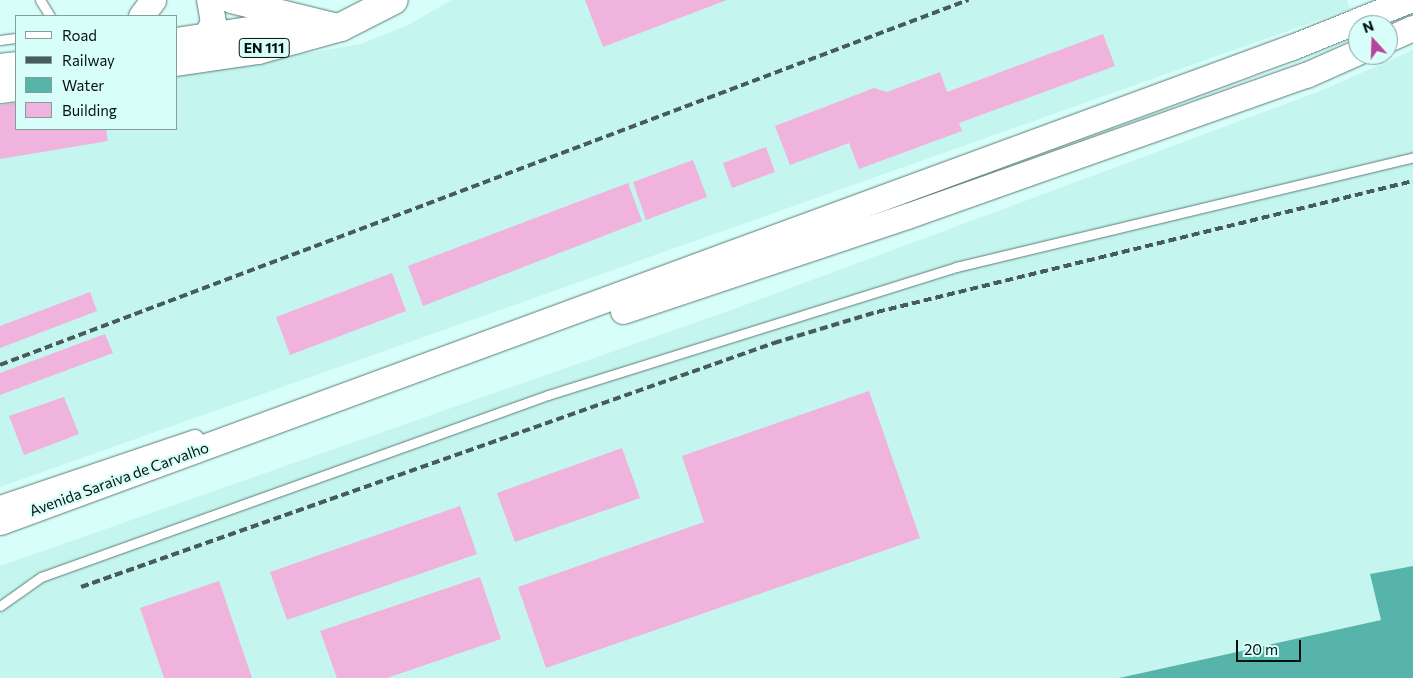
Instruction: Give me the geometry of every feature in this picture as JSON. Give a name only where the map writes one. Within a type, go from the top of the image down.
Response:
[{"type":"main road","points":[[143,15],[154,0]]},
{"type":"main road","points":[[154,0],[154,15]]},
{"type":"main road","points":[[178,54],[204,39],[213,22],[209,0]]},
{"type":"main road","points":[[231,0],[341,27]]},
{"type":"main road","name":"EN 111","points":[[178,54],[258,50],[341,27],[394,0]]},
{"type":"main road","points":[[238,436],[1292,47],[1409,0]]},
{"type":"main road","name":"EN 111","points":[[204,39],[255,30],[341,27]]},
{"type":"main road","points":[[1398,35],[1413,28]]},
{"type":"main road","points":[[238,436],[907,216],[1306,75],[1348,56]]},
{"type":"main road","points":[[0,68],[15,66]]},
{"type":"main road","points":[[0,90],[15,87]]},
{"type":"main road","name":"Avenida Saraiva de Carvalho","points":[[0,522],[238,436]]},
{"type":"street","points":[[0,505],[188,440],[238,436]]},
{"type":"lane","points":[[40,0],[49,15]]},
{"type":"lane","points":[[0,40],[15,38]]},
{"type":"lane","points":[[0,606],[41,577],[558,392],[956,267],[1413,157]]},
{"type":"shaded area","points":[[452,0],[1347,0],[1350,9],[0,487],[0,104],[15,101],[15,130],[178,130],[178,75],[361,44],[406,26]]},
{"type":"shaded area","points":[[1413,50],[1413,566],[1370,574],[1381,620],[1119,678],[0,678],[0,566],[734,309],[1323,90],[1379,65],[1398,65],[1398,57]]},
{"type":"water","points":[[1413,566],[1413,678],[1119,678],[1381,620],[1370,574]]},
{"type":"building","points":[[585,0],[727,0],[603,47]]},
{"type":"building","points":[[1103,34],[1115,66],[959,123],[962,131],[859,169],[849,143],[790,165],[775,126],[874,88],[887,92],[940,72],[947,92]]},
{"type":"building","points":[[15,103],[15,130],[106,130],[108,141],[0,159],[0,105]]},
{"type":"building","points":[[766,147],[775,172],[732,188],[723,163]]},
{"type":"building","points":[[693,160],[707,197],[646,220],[633,182]]},
{"type":"building","points":[[628,183],[642,221],[423,306],[408,266]]},
{"type":"building","points":[[392,273],[406,311],[290,355],[276,317]]},
{"type":"building","points":[[90,292],[97,311],[0,348],[0,326]]},
{"type":"building","points":[[105,334],[113,353],[0,395],[0,373]]},
{"type":"building","points":[[869,391],[920,538],[546,668],[518,587],[704,522],[682,456]]},
{"type":"building","points":[[64,397],[79,434],[24,455],[9,416]]},
{"type":"building","points":[[622,448],[640,498],[515,542],[497,493]]},
{"type":"building","points":[[460,506],[477,554],[287,620],[270,572]]},
{"type":"building","points":[[480,577],[501,639],[387,678],[337,678],[320,631]]},
{"type":"building","points":[[219,581],[252,678],[164,678],[140,608]]},
{"type":"railway","points":[[0,365],[968,0]]},
{"type":"railway","points":[[81,587],[774,343],[877,312],[1413,181]]}]
